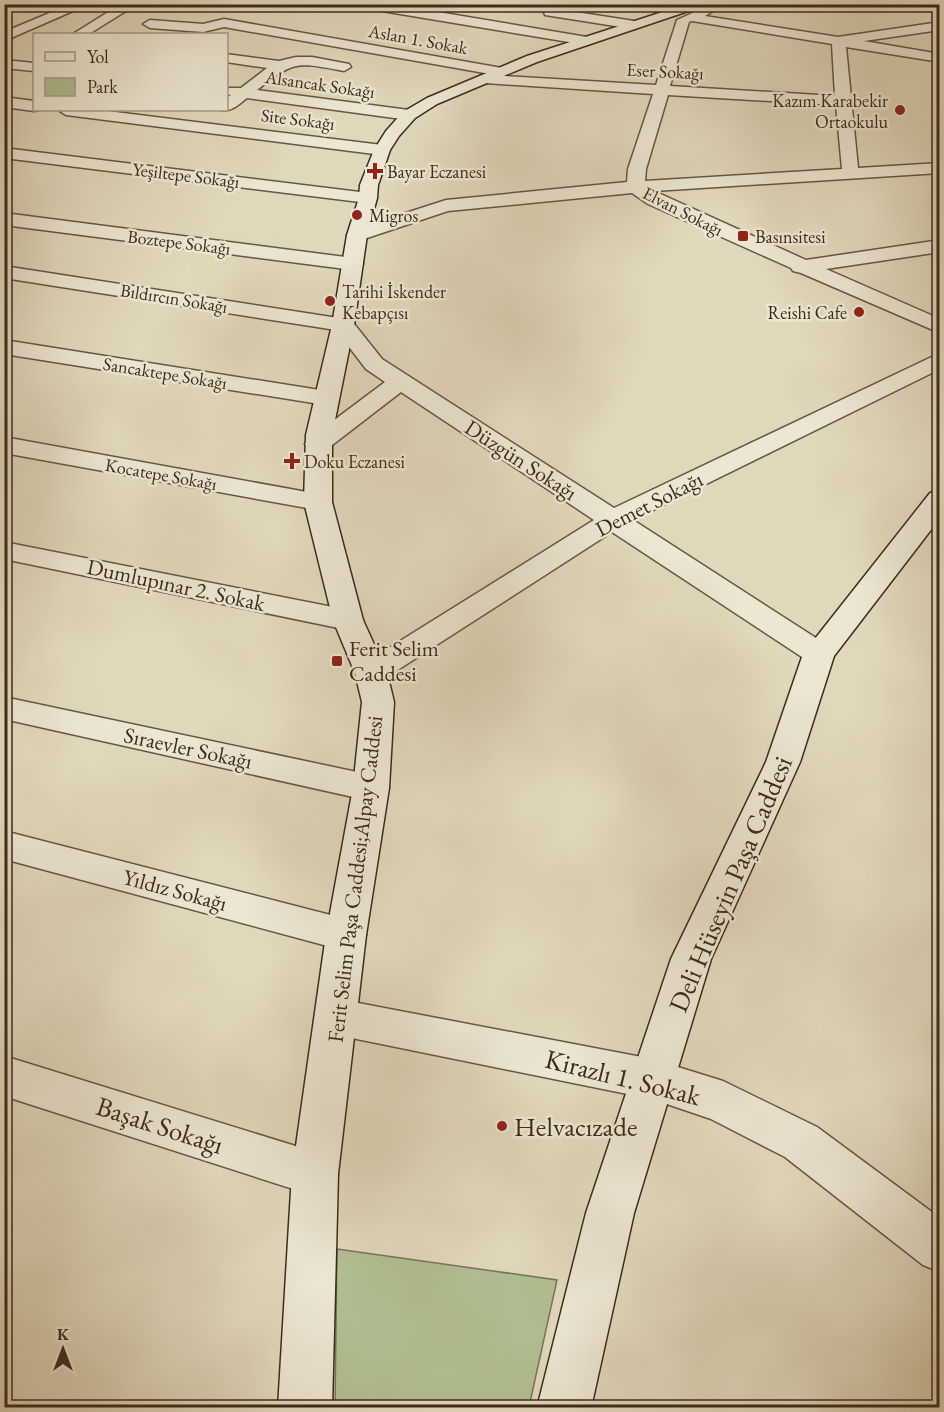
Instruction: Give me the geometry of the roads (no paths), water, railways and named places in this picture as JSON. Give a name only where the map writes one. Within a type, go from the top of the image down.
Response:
[{"type":"street","points":[[4,37],[83,4]]},
{"type":"street","points":[[82,33],[131,4]]},
{"type":"street","points":[[364,4],[587,41]]},
{"type":"street","points":[[639,4],[684,14],[939,58]]},
{"type":"street","name":"Ferit Selim Paşa Caddesi;Alpay Caddesi","points":[[305,1407],[315,1174],[346,935],[371,788],[378,702],[371,672],[348,621],[318,502],[318,444],[326,398],[344,325],[355,250],[369,185],[382,150],[409,115],[432,101],[532,59],[634,25],[684,14],[703,4]]},
{"type":"street","points":[[684,14],[727,6]]},
{"type":"street","points":[[535,10],[634,25]]},
{"type":"street","name":"Aslan 1. Sokak","points":[[167,14],[146,26],[203,28],[224,23],[502,72]]},
{"type":"street","name":"Elvan Sokağı","points":[[684,14],[637,169],[636,187],[654,200],[939,327]]},
{"type":"street","points":[[839,41],[939,26]]},
{"type":"street","points":[[839,41],[848,164],[852,173]]},
{"type":"street","points":[[509,55],[532,59]]},
{"type":"street","points":[[228,58],[280,65],[302,59],[358,69]]},
{"type":"street","points":[[4,64],[32,65]]},
{"type":"street","points":[[228,105],[280,65]]},
{"type":"street","name":"Eser Sokağı","points":[[485,79],[843,101]]},
{"type":"street","points":[[438,84],[460,88]]},
{"type":"street","name":"Alsancak Sokağı","points":[[228,91],[409,115]]},
{"type":"street","points":[[4,102],[33,106]]},
{"type":"street","name":"Site Sokağı","points":[[74,111],[382,150]]},
{"type":"street","points":[[200,126],[221,111]]},
{"type":"street","name":"Yeşiltepe Sokağı","points":[[4,153],[368,198]]},
{"type":"street","points":[[355,250],[446,206],[636,187],[939,168]]},
{"type":"street","name":"Boztepe Sokağı","points":[[4,219],[355,250]]},
{"type":"street","points":[[800,267],[939,246]]},
{"type":"street","name":"Bıldırcın Sokağı","points":[[4,272],[344,325]]},
{"type":"street","points":[[344,325],[374,364]]},
{"type":"street","name":"Sancaktepe Sokağı","points":[[4,347],[326,398]]},
{"type":"street","name":"Demet Sokağı","points":[[371,672],[612,520],[939,360]]},
{"type":"street","points":[[334,362],[374,364]]},
{"type":"street","name":"Düzgün Sokağı","points":[[374,364],[819,654]]},
{"type":"street","points":[[318,444],[400,382]]},
{"type":"street","name":"Kocatepe Sokağı","points":[[4,445],[318,502]]},
{"type":"street","name":"Deli Hüseyin Paşa Caddesi","points":[[564,1407],[610,1213],[691,959],[783,762],[819,654],[939,499]]},
{"type":"street","name":"Dumlupınar 2. Sokak","points":[[4,550],[348,621]]},
{"type":"street","name":"Sıraevler Sokağı","points":[[4,708],[371,788]]},
{"type":"street","name":"Yıldız Sokağı","points":[[4,845],[346,935]]},
{"type":"street","name":"Kirazlı 1. Sokak","points":[[337,1017],[652,1079],[723,1102],[801,1142],[939,1248]]},
{"type":"street","name":"Başak Sokağı","points":[[4,1076],[315,1174]]},
{"type":"place","name":"Kazım Karabekir Ortaokulu","points":[[900,110]]},
{"type":"place","name":"Bayar Eczanesi","points":[[375,171]]},
{"type":"place","name":"Migros","points":[[357,215]]},
{"type":"place","name":"Basınsitesi","points":[[743,236]]},
{"type":"place","name":"Tarihi İskender Kebapçısı","points":[[330,301]]},
{"type":"place","name":"Reishi Cafe","points":[[859,312]]},
{"type":"place","name":"Doku Eczanesi","points":[[292,461]]},
{"type":"place","name":"Ferit Selim Caddesi","points":[[337,661]]},
{"type":"place","name":"Helvacızade","points":[[502,1126]]}]
